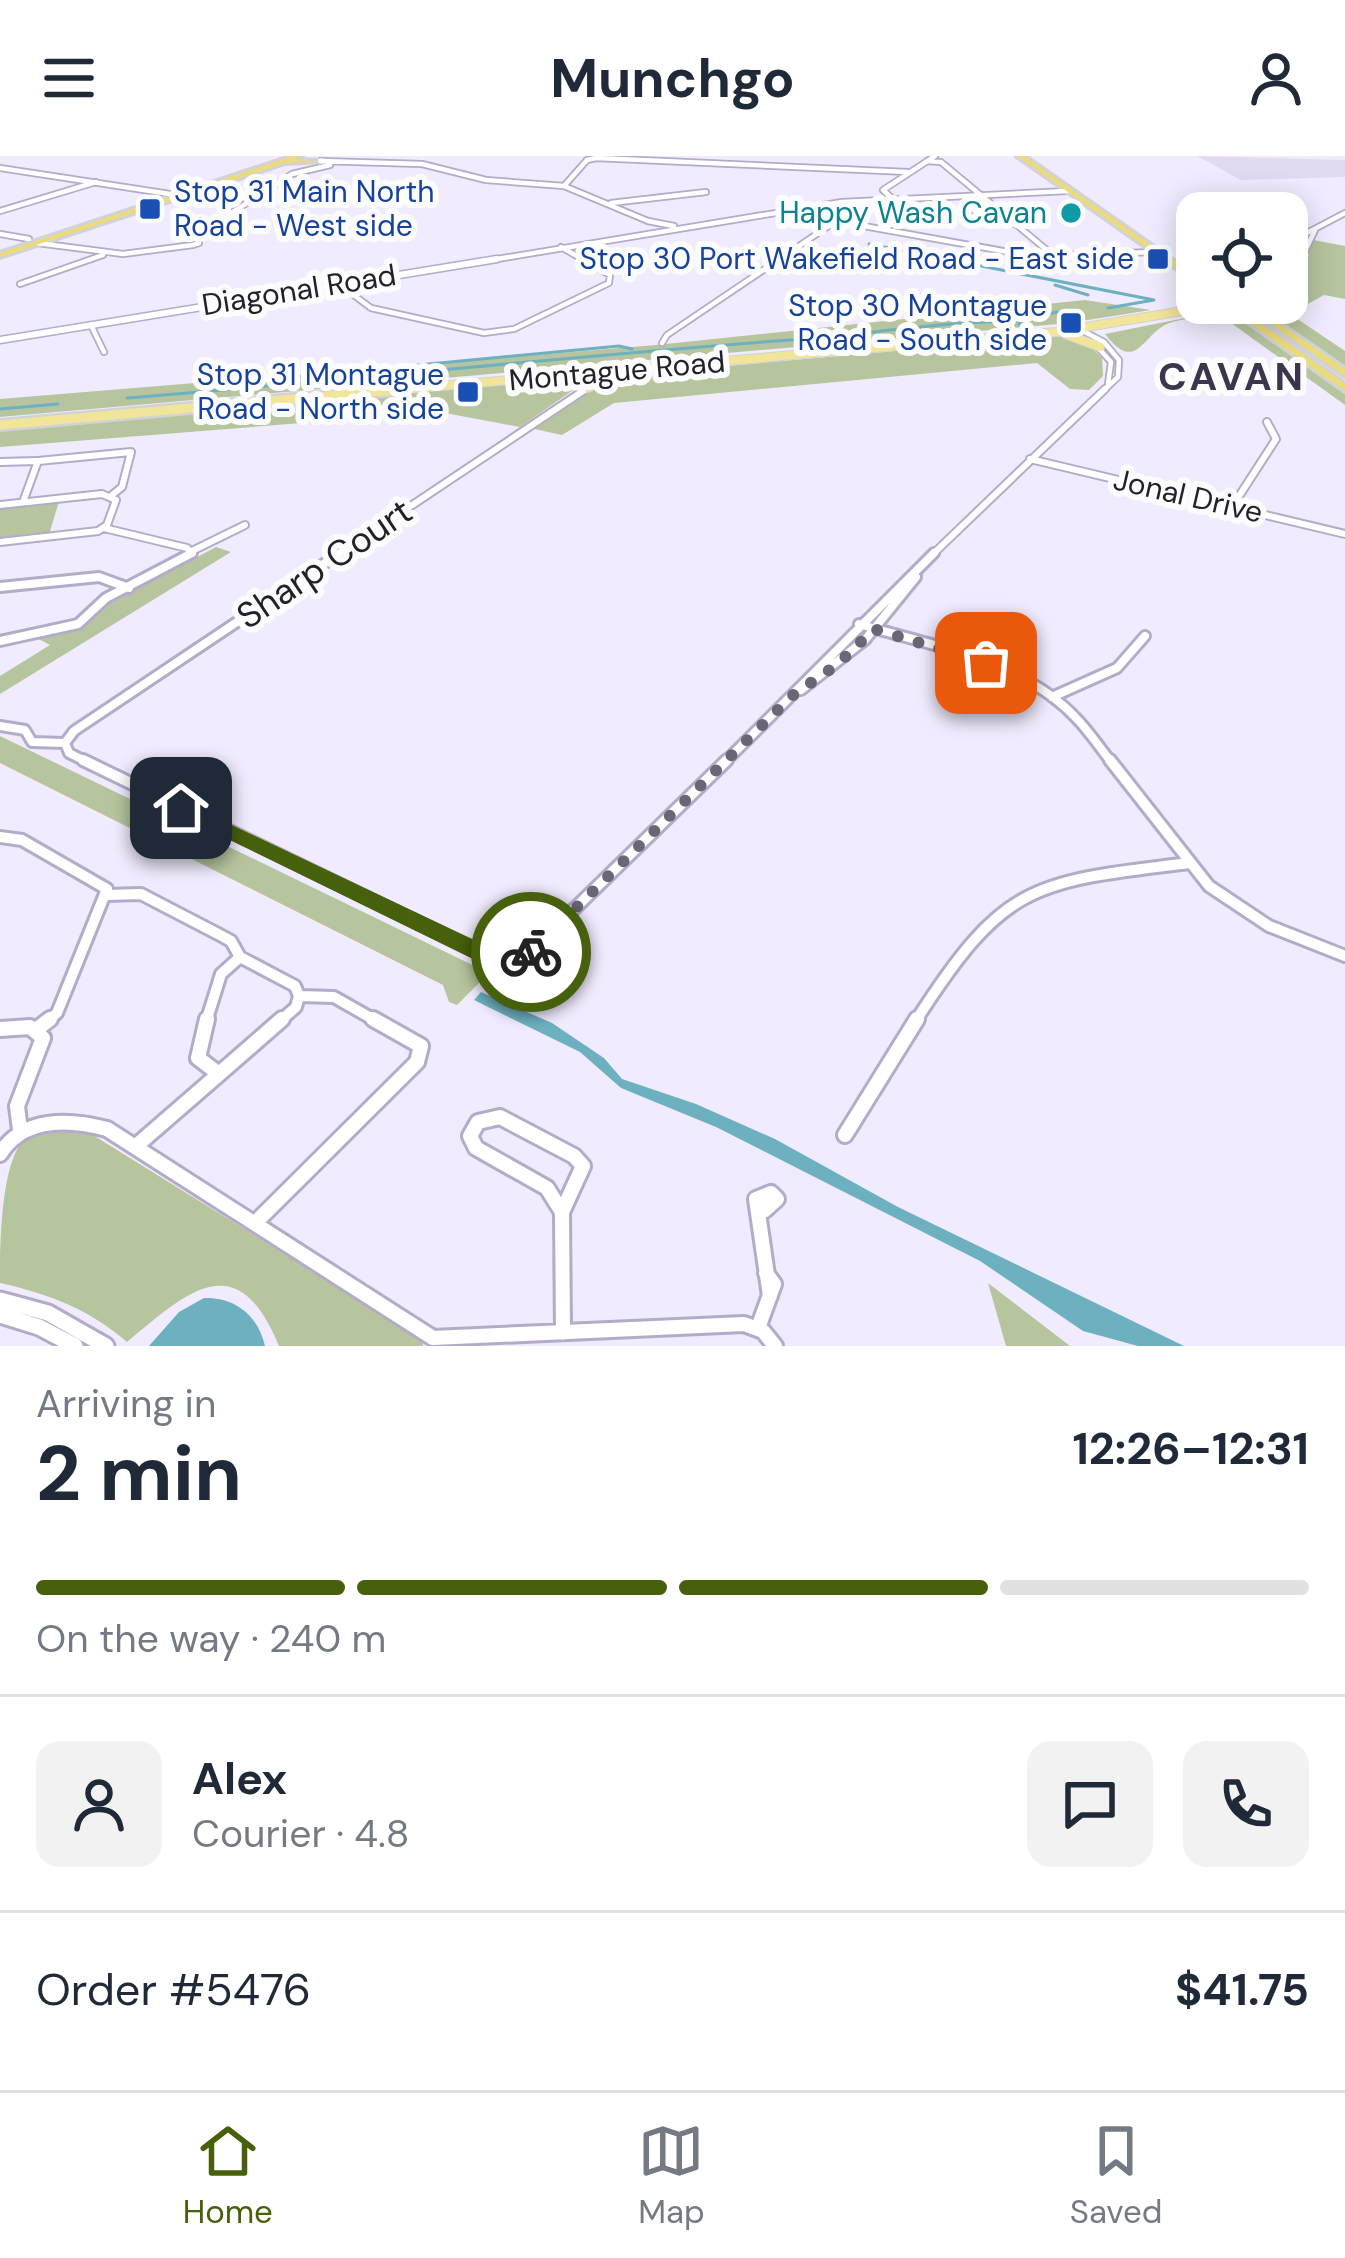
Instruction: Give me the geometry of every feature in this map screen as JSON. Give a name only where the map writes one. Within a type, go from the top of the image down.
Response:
[{"type":"highway","points":[[33,241],[283,159],[303,156],[320,161]]},
{"type":"highway","points":[[1020,156],[1095,205]]},
{"type":"highway","points":[[1030,156],[1176,263]]},
{"type":"highway","points":[[0,252],[146,208],[283,159],[320,161]]},
{"type":"highway","points":[[1046,191],[1070,188],[1049,169]]},
{"type":"highway","points":[[157,191],[209,187]]},
{"type":"highway","points":[[1046,191],[1095,205]]},
{"type":"highway","points":[[146,208],[175,192]]},
{"type":"highway","points":[[62,235],[57,242],[64,246]]},
{"type":"highway","points":[[1159,249],[1176,258]]},
{"type":"highway","points":[[1257,324],[1345,388]]},
{"type":"highway","points":[[1275,324],[1345,373]]},
{"type":"highway","points":[[1279,324],[1286,332]]},
{"type":"main road","name":"Montague Road","points":[[0,423],[1009,332],[1176,311]]},
{"type":"main road","name":"Montague Road","points":[[0,423],[1081,330],[1176,314]]},
{"type":"main road","points":[[1095,336],[1162,318]]},
{"type":"main road","points":[[1009,332],[1081,330],[1108,322]]},
{"type":"main road","points":[[1056,332],[1100,347]]},
{"type":"main road","points":[[526,379],[580,379],[588,388],[612,375],[681,365]]},
{"type":"street","points":[[935,156],[884,190],[898,204],[1015,224]]},
{"type":"street","points":[[564,186],[586,160],[596,158],[908,172]]},
{"type":"street","points":[[320,161],[422,164],[486,180],[564,186],[662,229]]},
{"type":"street","points":[[927,161],[941,162],[1054,256]]},
{"type":"street","points":[[20,284],[109,253],[199,243],[197,235],[286,177],[334,163]]},
{"type":"street","points":[[0,168],[157,191]]},
{"type":"street","points":[[0,211],[96,182]]},
{"type":"street","name":"Diagonal Road","points":[[0,340],[889,196],[1046,191]]},
{"type":"street","points":[[611,203],[706,192]]},
{"type":"street","points":[[816,207],[836,220],[1031,256],[1159,249]]},
{"type":"street","points":[[1308,232],[1345,211]]},
{"type":"street","points":[[662,343],[667,335],[836,220]]},
{"type":"street","points":[[648,221],[678,228]]},
{"type":"street","points":[[1308,244],[1316,227]]},
{"type":"street","name":"Diagonal Road","points":[[598,241],[678,228]]},
{"type":"street","points":[[0,235],[109,253]]},
{"type":"street","points":[[339,284],[370,308],[475,332],[505,332],[609,283],[610,275],[561,247]]},
{"type":"street","points":[[91,325],[104,352]]},
{"type":"street","points":[[0,727],[26,730],[32,742],[65,743],[69,753],[485,955],[518,957],[542,942],[793,695],[809,673],[1120,375],[1120,362],[1095,336],[1081,330]]},
{"type":"street","points":[[1081,330],[1112,365],[1108,384]]},
{"type":"street","name":"Sharp Court","points":[[65,743],[74,731],[588,388]]},
{"type":"street","points":[[1232,506],[1276,439],[1267,422]]},
{"type":"street","points":[[0,462],[131,452],[122,487],[112,495],[0,506]]},
{"type":"street","name":"Jonal Drive","points":[[1030,459],[1345,534]]},
{"type":"street","points":[[22,502],[37,461]]},
{"type":"street","points":[[104,528],[116,500],[112,495]]},
{"type":"street","points":[[0,641],[76,625],[106,598],[171,568],[192,551],[245,525]]},
{"type":"street","points":[[0,542],[104,528],[192,551]]},
{"type":"street","points":[[793,695],[838,664],[874,629],[898,604],[918,572]]},
{"type":"street","points":[[0,587],[99,577],[129,588]]},
{"type":"street","points":[[859,624],[1002,669],[1052,697],[1076,717],[1189,863],[1220,895],[1254,918],[1345,956]]},
{"type":"street","points":[[1052,697],[1117,668],[1145,636]]},
{"type":"street","points":[[0,837],[22,840],[102,883],[106,895],[57,1013],[37,1030],[0,1029]]},
{"type":"street","points":[[844,1136],[960,957],[995,913],[1024,895],[1058,883],[1189,863]]},
{"type":"street","points":[[106,895],[141,894],[231,940],[240,957],[295,986],[299,996],[296,1007],[136,1146]]},
{"type":"street","points":[[219,1074],[196,1054],[219,977],[240,957]]},
{"type":"street","points":[[255,1223],[421,1056],[416,1040],[334,997],[299,996]]},
{"type":"street","points":[[20,1130],[17,1106],[43,1044],[37,1030]]},
{"type":"street","points":[[562,1212],[547,1188],[476,1148],[470,1136],[478,1123],[500,1117],[580,1160],[580,1177],[562,1212],[563,1333]]},
{"type":"street","points":[[0,1154],[5,1142],[20,1130],[91,1124],[136,1146],[433,1338],[739,1324],[758,1328],[776,1346]]},
{"type":"street","points":[[758,1328],[774,1284],[766,1273],[765,1210]]},
{"type":"street","points":[[0,1300],[48,1313],[106,1346]]},
{"type":"street","points":[[0,1315],[39,1327],[74,1346]]},
{"type":"shaded area","points":[[1197,156],[1345,160],[1345,177],[1241,180]]},
{"type":"green space","points":[[1308,239],[1345,246],[1345,299],[1324,295],[1308,304]]},
{"type":"green space","points":[[1085,300],[1151,310],[1069,323],[0,417],[0,399],[656,345]]},
{"type":"green space","points":[[1176,320],[1132,351],[1116,346],[1105,334]]},
{"type":"green space","points":[[1233,324],[1248,324],[1345,394],[1345,405]]},
{"type":"green space","points":[[1282,324],[1305,324],[1345,351],[1345,367]]},
{"type":"green space","points":[[1065,336],[1089,345],[1102,358],[1103,376],[1089,390],[1070,389],[1037,363],[614,403],[562,435],[534,429],[614,376]]},
{"type":"green space","points":[[548,381],[582,384],[520,427],[440,412],[0,447],[0,428]]},
{"type":"green space","points":[[60,498],[48,538],[0,542],[0,505]]},
{"type":"green space","points":[[216,547],[231,552],[0,694],[0,676],[50,645],[31,635],[88,624],[109,604]]},
{"type":"green space","points":[[0,736],[489,973],[457,1005],[449,1002],[443,985],[0,763]]},
{"type":"green space","points":[[88,1132],[423,1340],[423,1346],[279,1346],[263,1314],[246,1295],[228,1287],[209,1287],[190,1295],[127,1342],[68,1304],[0,1283],[7,1181],[19,1146],[35,1134]]},
{"type":"green space","points":[[988,1283],[1070,1346],[1006,1346]]},
{"type":"water","points":[[481,992],[552,1023],[604,1058],[622,1079],[696,1104],[775,1139],[898,1207],[1184,1346],[1138,1346],[1083,1331],[980,1261],[716,1127],[621,1088],[580,1052],[474,1000]]},
{"type":"water","points":[[204,1298],[244,1310],[265,1346],[149,1346],[179,1312]]},
{"type":"waterway","points":[[869,244],[1154,300],[1108,308]]},
{"type":"waterway","points":[[1055,285],[1088,295]]},
{"type":"waterway","points":[[1022,321],[1057,312]]},
{"type":"waterway","points":[[127,398],[1022,321]]},
{"type":"waterway","points":[[1022,321],[1019,324],[1025,327]]},
{"type":"waterway","points":[[272,379],[619,346],[632,349]]},
{"type":"waterway","points":[[0,409],[58,404]]},
{"type":"way so far","points":[[531,952],[793,695],[838,664],[874,629],[986,663]]},
{"type":"place","name":"Stop 31 Main North Road - West side","points":[[150,209]]},
{"type":"place","name":"Happy Wash Cavan","points":[[1071,213]]},
{"type":"place","name":"Stop 30 Port Wakefield Road - East side","points":[[1158,259]]},
{"type":"place","name":"Stop 30 Montague Road - South side","points":[[1071,323]]},
{"type":"place","name":"Stop 31 Montague Road - North side","points":[[468,392]]},
{"type":"district","name":"CAVAN","points":[[1232,376]]},
{"type":"route","points":[[181,808],[485,955],[512,958],[531,952]]}]
